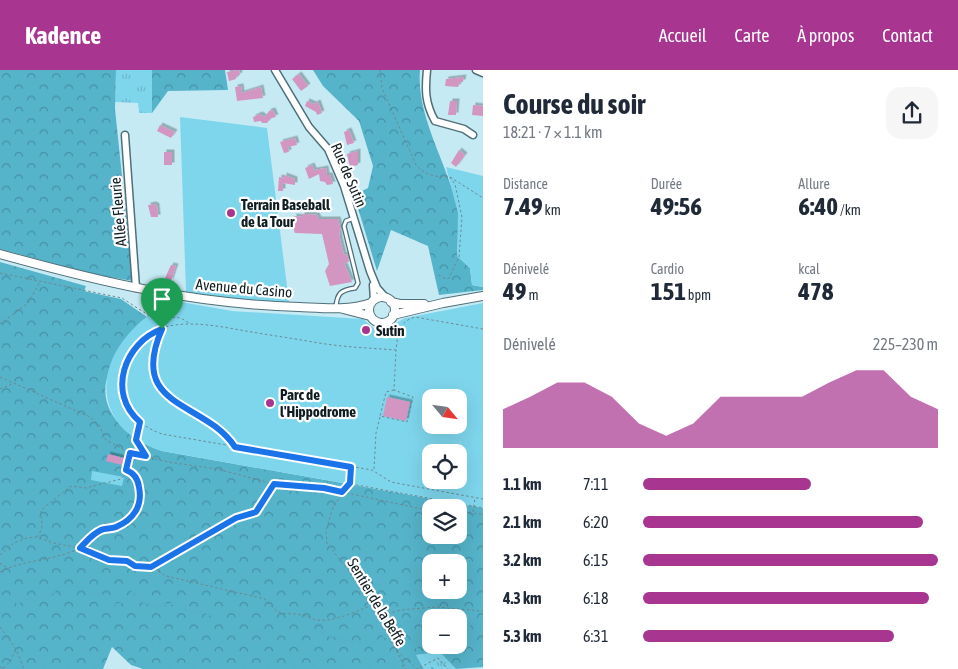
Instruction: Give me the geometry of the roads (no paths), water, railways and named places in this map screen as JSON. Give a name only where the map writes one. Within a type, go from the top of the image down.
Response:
[{"type":"street","name":"Rue de Sutin","points":[[275,70],[304,120],[328,149],[354,218],[370,271],[375,294],[372,302]]},
{"type":"street","points":[[428,70],[424,92],[427,107],[435,121],[464,129],[473,135]]},
{"type":"street","points":[[476,70],[483,73]]},
{"type":"street","name":"Allée Fleurie","points":[[125,135],[136,288]]},
{"type":"street","name":"Avenue du Casino","points":[[0,254],[92,279],[224,304],[339,308]]},
{"type":"street","name":"Rue de Sutin","points":[[370,271],[377,288],[388,300]]},
{"type":"street","points":[[339,308],[388,300],[409,305],[483,296]]},
{"type":"street","points":[[388,300],[394,308],[393,316]]},
{"type":"street","points":[[370,316],[372,302]]},
{"type":"street","points":[[339,308],[370,316],[375,321],[381,322],[388,321],[393,316],[443,302]]},
{"type":"lane","points":[[339,308],[338,294],[341,290],[355,288],[358,282],[344,226],[346,221],[354,218]]},
{"type":"lane","points":[[379,333],[381,322]]},
{"type":"waterway","points":[[0,596],[18,603],[25,599],[44,597],[57,589],[71,586],[81,588],[93,595],[101,594],[110,605],[120,604],[121,599],[127,598],[133,591],[143,602],[155,606],[177,603],[189,613],[201,611],[225,621],[238,617],[240,612],[247,616],[252,628],[258,631],[264,630],[279,634],[284,625],[294,617],[298,618],[306,628],[320,631],[325,635],[334,636],[343,641],[370,645],[422,614]]},
{"type":"waterway","points":[[467,625],[483,623]]},
{"type":"waterway","points":[[397,629],[422,653]]},
{"type":"place","name":"Terrain Baseball de la Tour","points":[[231,213]]},
{"type":"place","name":"Sutin","points":[[366,330]]},
{"type":"place","name":"Parc de l'Hippodrome","points":[[270,403]]}]
